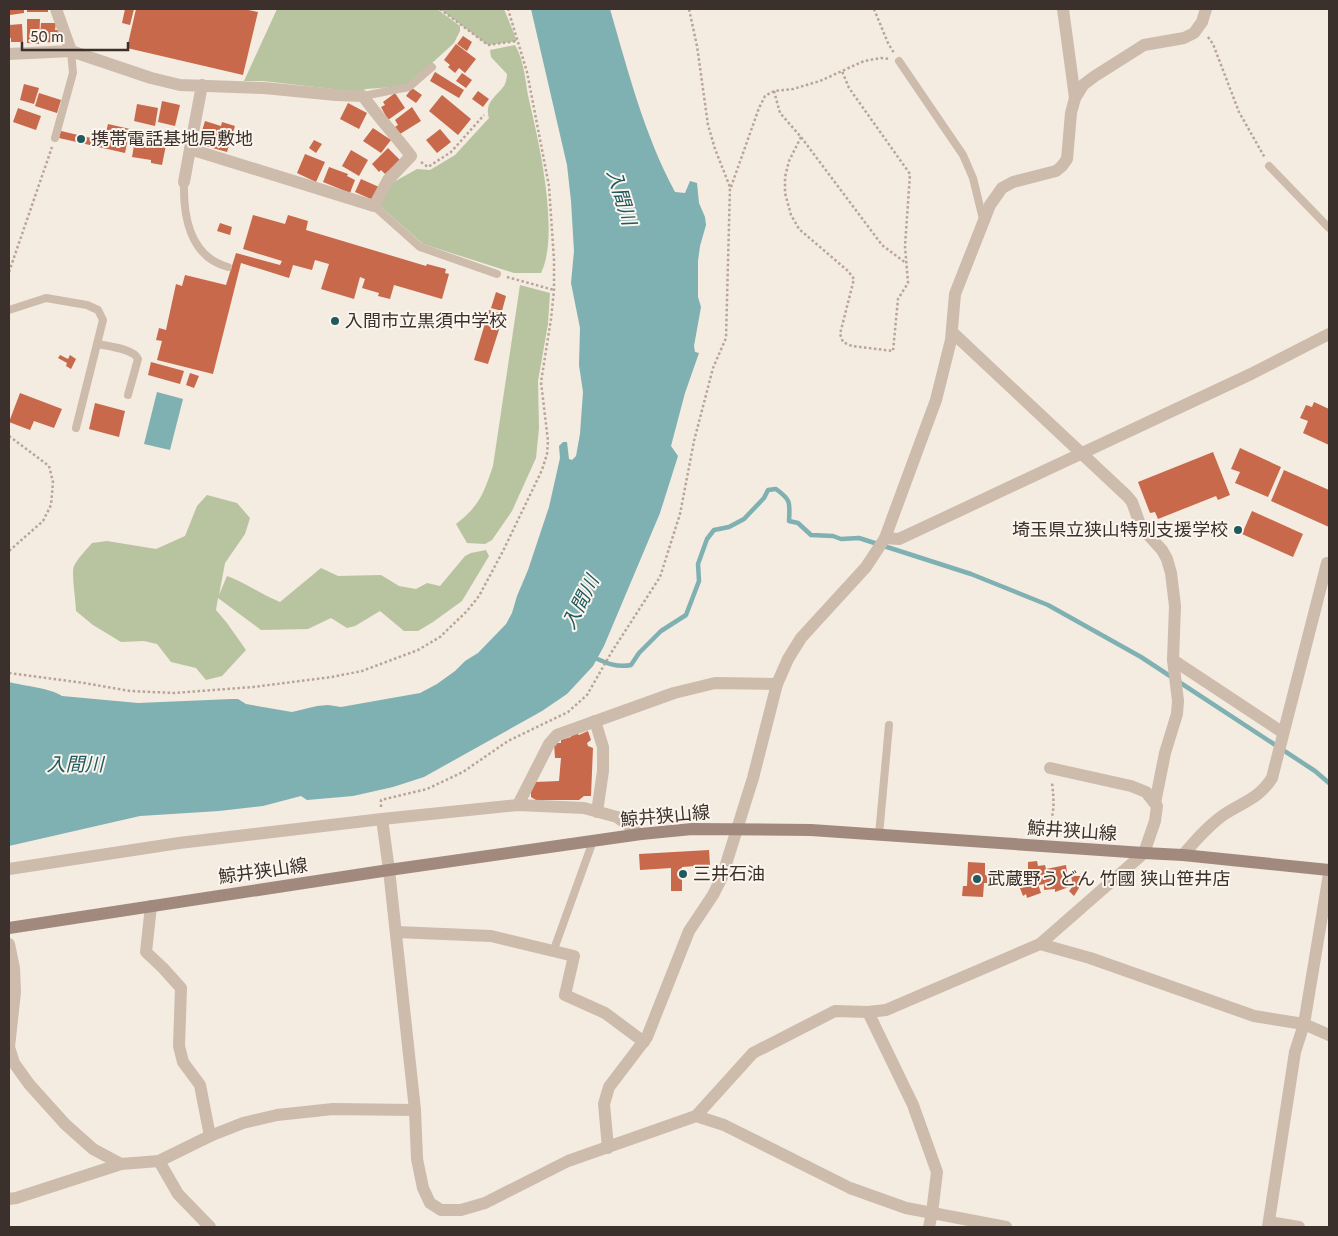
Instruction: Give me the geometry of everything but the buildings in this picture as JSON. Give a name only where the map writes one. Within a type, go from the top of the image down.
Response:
[{"type":"main road","name":"鯨井狭山線","points":[[9,928],[389,870],[641,834],[692,829],[811,830],[1036,845],[1183,855],[1329,872]]},
{"type":"street","points":[[56,9],[71,50]]},
{"type":"street","points":[[1063,9],[1075,98]]},
{"type":"street","points":[[608,1148],[604,1104],[609,1087],[644,1042],[656,1017],[689,931],[713,895],[722,877],[753,778],[777,684],[788,658],[801,638],[866,567],[885,538],[936,400],[952,332],[955,294],[983,218],[1002,188],[1013,182],[1056,171],[1062,166],[1067,159],[1071,113],[1075,98],[1083,85],[1144,45],[1184,38],[1194,33],[1200,25],[1206,9]]},
{"type":"street","points":[[9,54],[71,50],[151,78],[180,85],[264,88],[363,96],[411,156],[388,180],[374,206],[190,149]]},
{"type":"street","points":[[184,182],[202,85]]},
{"type":"street","points":[[952,332],[1127,496],[1135,509],[1141,527],[1162,550],[1167,559],[1171,573],[1175,606],[1173,660],[1178,702],[1177,714],[1165,753],[1155,803]]},
{"type":"street","points":[[885,538],[899,539],[1251,374],[1329,334]]},
{"type":"street","points":[[1183,855],[1207,828],[1223,815],[1259,795],[1272,778],[1327,563],[1329,564]]},
{"type":"street","points":[[1173,660],[1280,743]]},
{"type":"street","points":[[518,806],[548,744],[557,735],[674,693],[716,683],[777,684]]},
{"type":"street","points":[[595,721],[603,747],[603,771],[598,812]]},
{"type":"street","points":[[382,819],[415,1110],[417,1159],[422,1188],[430,1203],[441,1210],[461,1210],[485,1203],[568,1161],[696,1116],[753,1053],[835,1011],[868,1012],[886,1010],[1040,944],[1144,853],[1155,821],[1157,806],[1146,792],[1131,786],[1050,768]]},
{"type":"street","points":[[9,869],[179,842],[518,806],[584,808],[617,817],[641,834]]},
{"type":"street","points":[[1300,1227],[1269,1224],[1295,1052],[1304,1024],[1329,872]]},
{"type":"street","points":[[151,906],[146,952],[181,988],[178,1046],[182,1062],[200,1085],[210,1136]]},
{"type":"street","points":[[396,932],[491,936],[574,956],[565,994],[605,1013],[644,1042]]},
{"type":"street","points":[[9,944],[14,968],[15,992],[9,1051],[14,1063],[29,1084],[65,1124],[93,1149],[121,1164]]},
{"type":"street","points":[[1040,944],[1090,958],[1254,1016],[1304,1024],[1329,1035]]},
{"type":"street","points":[[868,1012],[913,1105],[937,1172],[929,1227]]},
{"type":"street","points":[[9,1199],[121,1164],[159,1161],[210,1136],[243,1123],[277,1115],[333,1109],[415,1110]]},
{"type":"street","points":[[696,1116],[724,1125],[850,1188],[906,1208],[1006,1227]]},
{"type":"street","points":[[159,1161],[178,1194],[210,1227]]},
{"type":"lane","points":[[55,138],[73,73],[71,50]]},
{"type":"lane","points":[[899,61],[963,155],[973,178],[983,218]]},
{"type":"lane","points":[[363,96],[409,87],[432,68]]},
{"type":"lane","points":[[1269,166],[1329,228]]},
{"type":"lane","points":[[184,182],[186,219],[198,246],[207,257],[219,265],[228,268]]},
{"type":"lane","points":[[374,206],[420,247],[497,274]]},
{"type":"lane","points":[[9,310],[46,298],[95,307],[98,310],[103,320],[76,428]]},
{"type":"lane","points":[[97,344],[132,352],[138,356],[128,395]]},
{"type":"lane","points":[[879,835],[889,725]]},
{"type":"lane","points":[[553,952],[593,841]]},
{"type":"path","points":[[440,9],[488,45],[517,41]]},
{"type":"path","points":[[9,673],[130,691],[174,693],[213,691],[332,677],[362,670],[418,650],[440,636],[467,611],[479,596],[542,470],[547,454],[548,441],[541,382],[554,290],[554,260],[548,186],[527,72],[508,9]]},
{"type":"path","points":[[689,9],[697,46],[708,125],[730,187]]},
{"type":"path","points":[[874,9],[888,44],[899,61]]},
{"type":"path","points":[[1200,25],[1213,44],[1239,112],[1269,166]]},
{"type":"path","points":[[382,819],[381,800],[427,789],[463,772],[508,741],[568,712],[587,695],[611,653],[660,576],[680,514],[694,441],[713,368],[726,338],[730,187],[759,108],[765,96],[774,91],[794,89],[820,81],[864,61],[882,58],[899,61]]},
{"type":"path","points":[[801,137],[789,161],[785,176],[785,193],[791,216],[798,229],[848,271],[854,279],[840,334],[843,342],[852,346],[893,351],[898,299],[908,283],[905,246],[910,174],[849,88],[842,71]]},
{"type":"path","points":[[774,91],[780,113],[801,137],[882,245],[906,263]]},
{"type":"path","points":[[411,156],[428,166],[451,152],[484,114]]},
{"type":"path","points":[[9,272],[55,138]]},
{"type":"path","points":[[497,274],[554,290]]},
{"type":"path","points":[[9,436],[48,466],[53,482],[51,505],[43,521],[9,550]]},
{"type":"path","points":[[1036,845],[1052,819],[1053,796],[1050,768]]},
{"type":"green space","points":[[277,9],[437,9],[460,26],[460,31],[454,43],[407,86],[366,89],[359,92],[263,81],[244,81]]},
{"type":"green space","points":[[440,9],[504,9],[517,41],[488,45]]},
{"type":"green space","points":[[515,45],[523,65],[546,188],[549,235],[541,273],[514,273],[423,244],[380,206],[392,183],[417,169],[430,170],[455,155],[489,118],[489,104],[504,86],[507,74],[491,57],[490,50]]},
{"type":"green space","points":[[520,285],[550,293],[548,324],[538,381],[539,428],[536,458],[512,511],[492,540],[485,544],[467,543],[456,524],[480,499],[493,466]]},
{"type":"green space","points":[[207,495],[237,503],[250,518],[245,534],[225,563],[219,595],[227,576],[280,602],[321,568],[338,576],[381,575],[399,586],[416,589],[427,583],[440,586],[465,556],[486,550],[489,556],[462,601],[418,631],[404,631],[380,611],[355,626],[347,628],[331,618],[308,629],[261,630],[218,598],[216,610],[246,650],[222,676],[206,680],[196,668],[171,662],[157,644],[144,641],[121,642],[93,625],[76,611],[73,569],[82,554],[92,543],[107,541],[156,549],[185,536],[197,506]]},
{"type":"water","name":"入間川","points":[[531,9],[610,9],[623,56],[654,148],[675,192],[685,193],[690,181],[697,183],[699,203],[706,225],[698,261],[698,297],[701,307],[694,346],[695,352],[699,353],[685,393],[671,446],[678,456],[660,513],[604,646],[593,666],[567,694],[542,711],[424,777],[393,787],[353,796],[307,800],[301,796],[263,806],[140,816],[9,846],[9,682],[44,689],[62,696],[138,703],[238,699],[246,704],[292,712],[317,706],[341,707],[420,693],[437,684],[478,653],[506,624],[528,570],[549,507],[560,458],[559,446],[563,442],[567,442],[569,459],[572,460],[576,456],[580,434],[583,392],[579,365],[580,328],[571,283],[574,251],[567,165]]},
{"type":"water","points":[[157,392],[183,399],[170,450],[144,444]]},
{"type":"waterway","points":[[593,657],[616,665],[631,665],[639,653],[661,631],[686,615],[699,581],[698,564],[707,539],[714,530],[729,527],[744,519],[764,498],[768,490],[776,489],[787,499],[790,510],[789,521],[798,523],[811,535],[833,536],[841,539],[859,538],[971,574],[1048,605],[1141,657],[1315,771],[1329,783]]},
{"type":"place","name":"携帯電話基地局敷地","points":[[81,139]]},
{"type":"place","name":"入間市立黒須中学校","points":[[335,321]]},
{"type":"place","name":"埼玉県立狭山特別支援学校","points":[[1238,530]]},
{"type":"place","name":"三井石油","points":[[683,874]]},
{"type":"place","name":"武蔵野うどん 竹國 狭山笹井店","points":[[977,879]]}]
